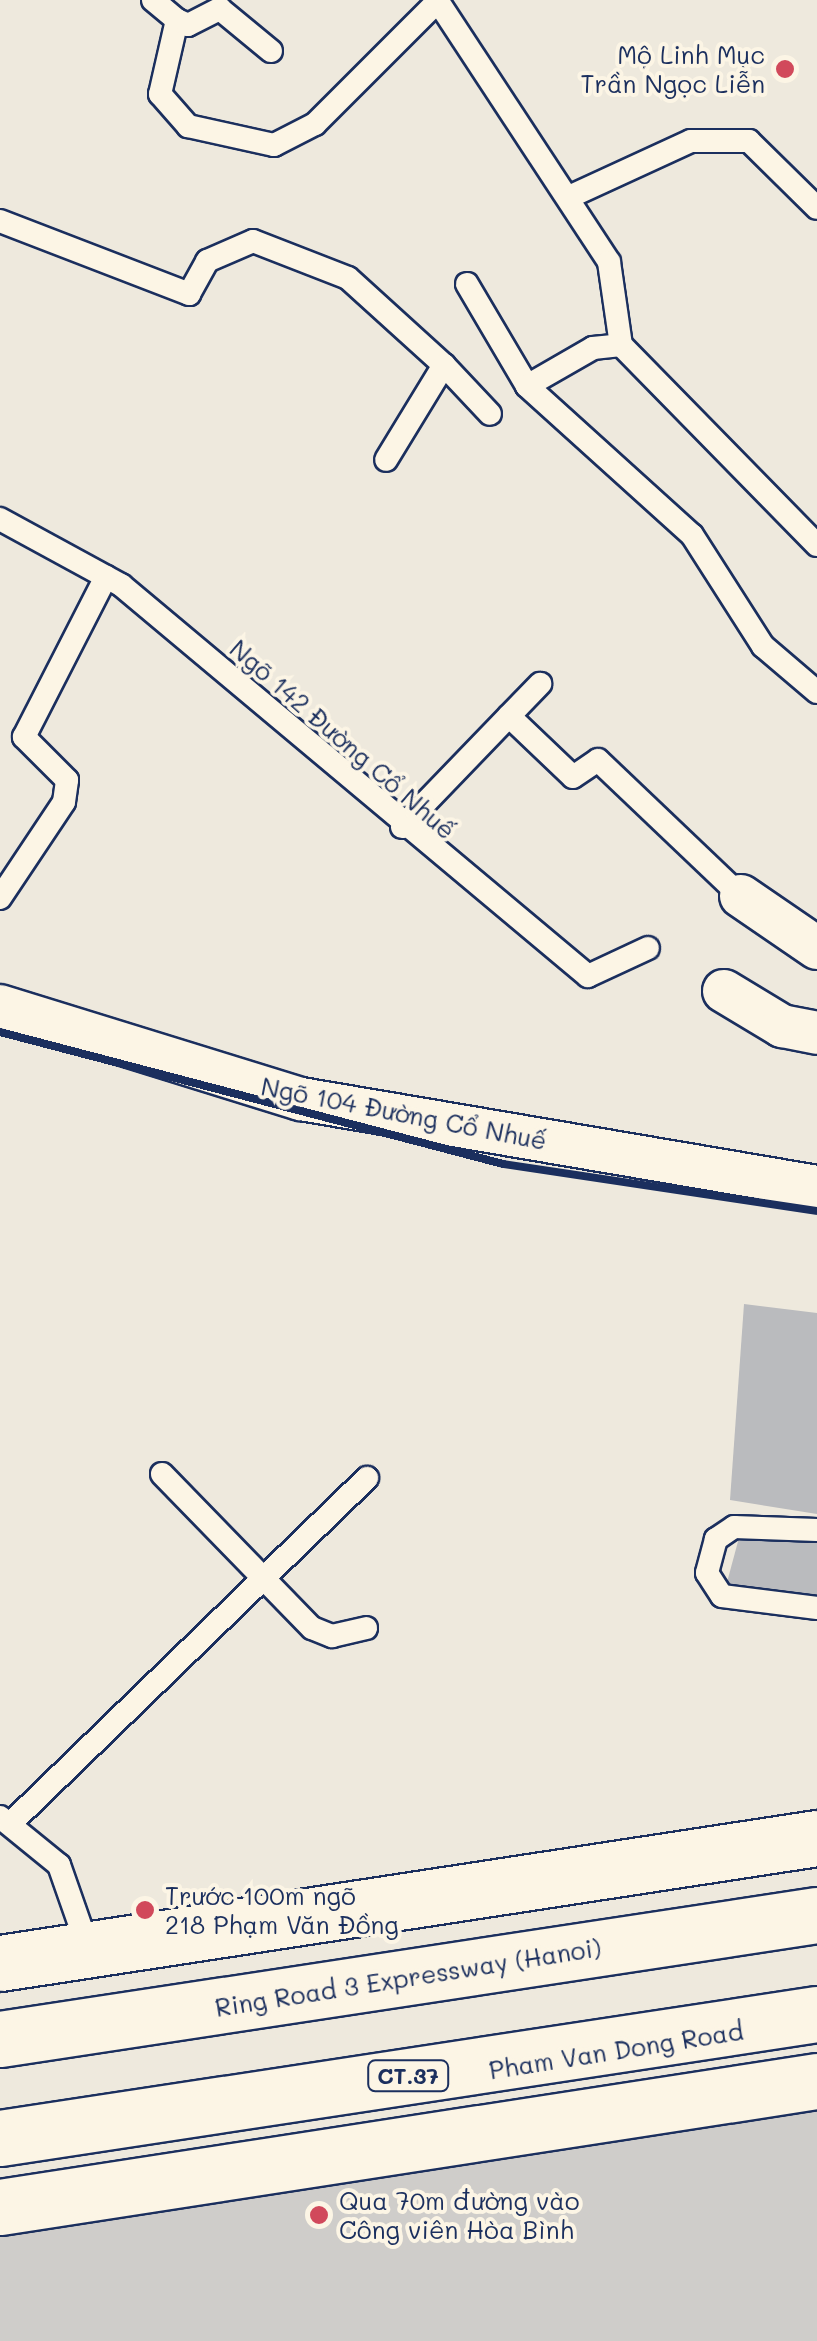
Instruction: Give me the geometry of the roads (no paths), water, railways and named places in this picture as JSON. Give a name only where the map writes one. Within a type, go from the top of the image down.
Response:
[{"type":"main road","points":[[0,1963],[817,1838]]},
{"type":"main road","points":[[0,2024],[817,1902]]},
{"type":"main road","name":"Ring Road 3 Expressway (Hanoi)","points":[[0,2039],[817,1915]]},
{"type":"main road","name":"CT.37","points":[[0,2138],[817,2017]]},
{"type":"main road","name":"Pham Van Dong Road","points":[[0,2148],[817,2017]]},
{"type":"main road","points":[[0,2207],[817,2081]]},
{"type":"street","points":[[741,896],[817,948]]},
{"type":"street","points":[[724,991],[782,1026],[817,1033]]},
{"type":"street","name":"Ngõ 104 Đường Cổ Nhuế","points":[[0,1006],[301,1099],[817,1187]]},
{"type":"lane","points":[[153,0],[188,25],[220,9],[271,51]]},
{"type":"lane","points":[[177,20],[160,94],[188,126],[274,145],[315,124],[438,1],[609,262],[621,345],[817,545]]},
{"type":"lane","points":[[569,197],[691,140],[749,141],[817,208]]},
{"type":"lane","points":[[0,221],[189,294],[207,261],[252,241],[348,278],[490,414]]},
{"type":"lane","points":[[466,284],[528,386],[692,536],[764,646],[817,692]]},
{"type":"lane","points":[[528,386],[594,348],[621,345]]},
{"type":"lane","points":[[386,460],[444,366]]},
{"type":"lane","name":"Ngõ 142 Đường Cổ Nhuế","points":[[0,519],[106,577],[402,827],[588,976],[648,948]]},
{"type":"lane","points":[[0,898],[64,802],[67,780],[24,737],[106,577]]},
{"type":"lane","points":[[402,827],[540,684]]},
{"type":"lane","points":[[508,716],[574,777],[598,760],[741,896]]},
{"type":"lane","points":[[162,1474],[320,1633],[366,1628]]},
{"type":"lane","points":[[88,1948],[59,1865],[5,1820],[368,1478]]},
{"type":"lane","points":[[817,1530],[734,1527],[716,1539],[708,1572],[722,1596],[817,1608]]},
{"type":"railway","points":[[0,1032],[503,1164],[817,1211]]},
{"type":"place","name":"Mộ Linh Mục Trần Ngọc Liễn","points":[[785,69]]},
{"type":"place","name":"Trước 100m ngõ 218 Phạm Văn Đồng","points":[[145,1910]]},
{"type":"place","name":"Qua 70m đường vào Công viên Hòa Bình","points":[[319,2215]]}]
